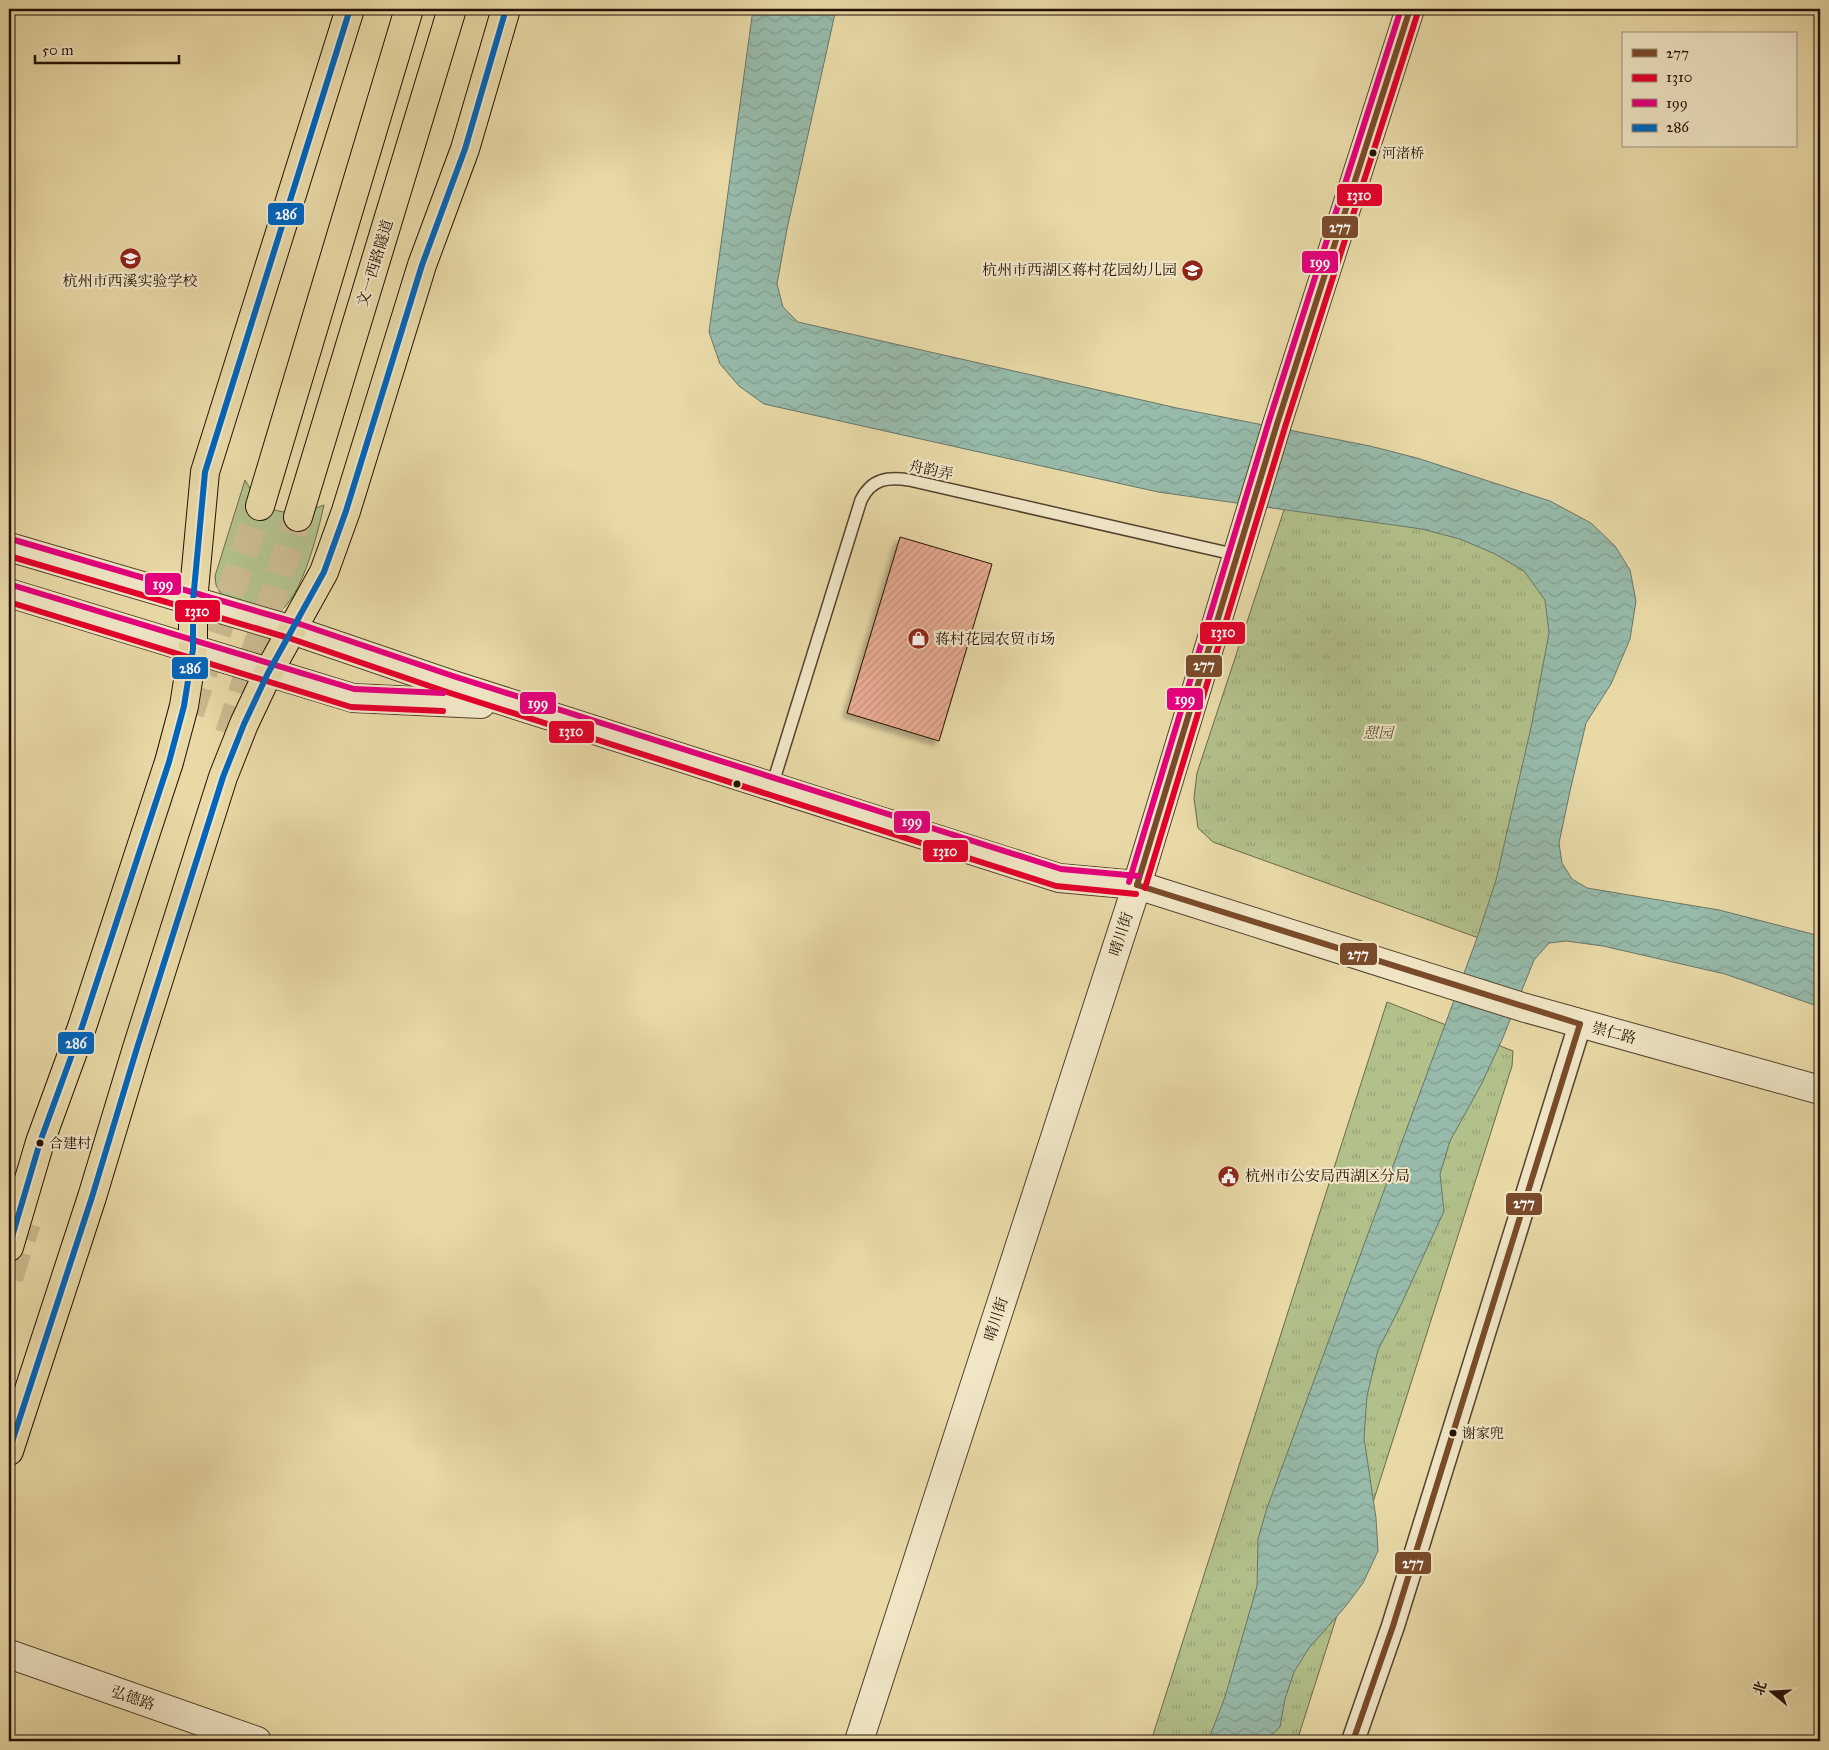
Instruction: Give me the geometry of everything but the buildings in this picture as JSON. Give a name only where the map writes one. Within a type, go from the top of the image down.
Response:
[{"type":"main road","points":[[9,1247],[40,1142],[82,1028],[169,762],[184,706],[193,649],[193,601],[205,472],[350,9]]},
{"type":"main road","points":[[260,506],[408,9]]},
{"type":"main road","name":"文一西路隧道","points":[[298,517],[452,9]]},
{"type":"main road","points":[[9,1451],[92,1197],[140,1038],[223,777],[244,724],[268,673],[324,572],[346,511],[422,265],[465,149],[506,9]]},
{"type":"street","name":"晴川街","points":[[859,1741],[1136,885],[1277,424],[1410,9]]},
{"type":"street","name":"崇仁路","points":[[9,547],[292,630],[520,706],[1059,878],[1136,885],[1522,1007],[1820,1090]]},
{"type":"street","name":"崇仁路","points":[[9,593],[353,698],[520,706]]},
{"type":"street","points":[[1353,1741],[1393,1626],[1580,1024]]},
{"type":"street","name":"弘德路","points":[[9,1654],[257,1741]]},
{"type":"lane","name":"舟韵弄","points":[[772,786],[861,500],[866,489],[879,482],[890,478],[910,480],[1237,555]]},
{"type":"green space","points":[[245,480],[256,498],[272,509],[298,512],[324,505],[318,531],[302,579],[295,593],[279,612],[221,594],[216,585],[215,576]]},
{"type":"green space","name":"憇园","points":[[1289,495],[1446,522],[1532,565],[1560,621],[1487,941],[1213,842],[1198,828],[1194,798],[1197,773]]},
{"type":"green space","points":[[1387,1002],[1513,1051],[1512,1066],[1297,1741],[1151,1741]]},
{"type":"water","points":[[753,9],[836,9],[787,229],[777,284],[783,307],[798,322],[1177,408],[1370,446],[1417,458],[1550,501],[1591,523],[1615,546],[1630,570],[1636,601],[1630,639],[1611,684],[1586,723],[1559,843],[1562,863],[1572,879],[1587,888],[1719,910],[1820,936],[1820,1007],[1725,974],[1603,946],[1566,941],[1549,943],[1534,960],[1502,1040],[1481,1085],[1450,1141],[1440,1174],[1444,1211],[1378,1350],[1367,1396],[1364,1438],[1376,1518],[1378,1551],[1363,1583],[1309,1648],[1294,1672],[1285,1699],[1280,1727],[1265,1741],[1208,1741],[1225,1697],[1257,1586],[1258,1539],[1267,1508],[1477,938],[1496,880],[1532,723],[1549,633],[1545,600],[1524,571],[1495,554],[1460,539],[1422,529],[1158,492],[764,404],[739,386],[720,364],[709,332]]},
{"type":"tunnel","points":[[190,713],[260,506]]},
{"type":"tunnel","points":[[229,734],[298,517]]},
{"type":"tunnel","points":[[9,1278],[27,1223]]},
{"type":"transit line","name":"286","points":[[9,1247],[40,1142],[82,1027],[169,762],[184,706],[193,649],[193,601],[205,472],[350,9]]},
{"type":"transit line","name":"286","points":[[9,1451],[92,1197],[223,777],[244,724],[268,673],[324,572],[346,511],[422,265],[465,149],[506,9]]},
{"type":"transit line","name":"199","points":[[1129,882],[1269,421],[1401,9]]},
{"type":"transit line","name":"277","points":[[1137,885],[1277,424],[1410,9]]},
{"type":"transit line","name":"1310","points":[[1145,888],[1285,427],[1418,12]]},
{"type":"transit line","name":"199","points":[[11,539],[294,622],[453,676],[1061,869],[1138,876]]},
{"type":"transit line","name":"1310","points":[[9,556],[289,638],[447,692],[1056,886],[1136,894]]},
{"type":"transit line","name":"199","points":[[12,585],[354,689],[443,693]]},
{"type":"transit line","name":"1310","points":[[9,602],[351,707],[443,711]]},
{"type":"transit line","name":"277","points":[[1137,885],[1580,1024]]},
{"type":"transit line","name":"277","points":[[1353,1741],[1393,1626],[1580,1024]]},
{"type":"place","name":"河渚桥","points":[[1373,153]]},
{"type":"place","name":"杭州市西溪实验学校","points":[[130,258]]},
{"type":"place","name":"杭州市西湖区蒋村花园幼儿园","points":[[1193,270]]},
{"type":"place","name":"蒋村花园农贸市场","points":[[919,639]]},
{"type":"place","name":"合建村","points":[[40,1143]]},
{"type":"place","name":"杭州市公安局西湖区分局","points":[[1229,1176]]},
{"type":"place","name":"谢家兜","points":[[1453,1433]]}]
